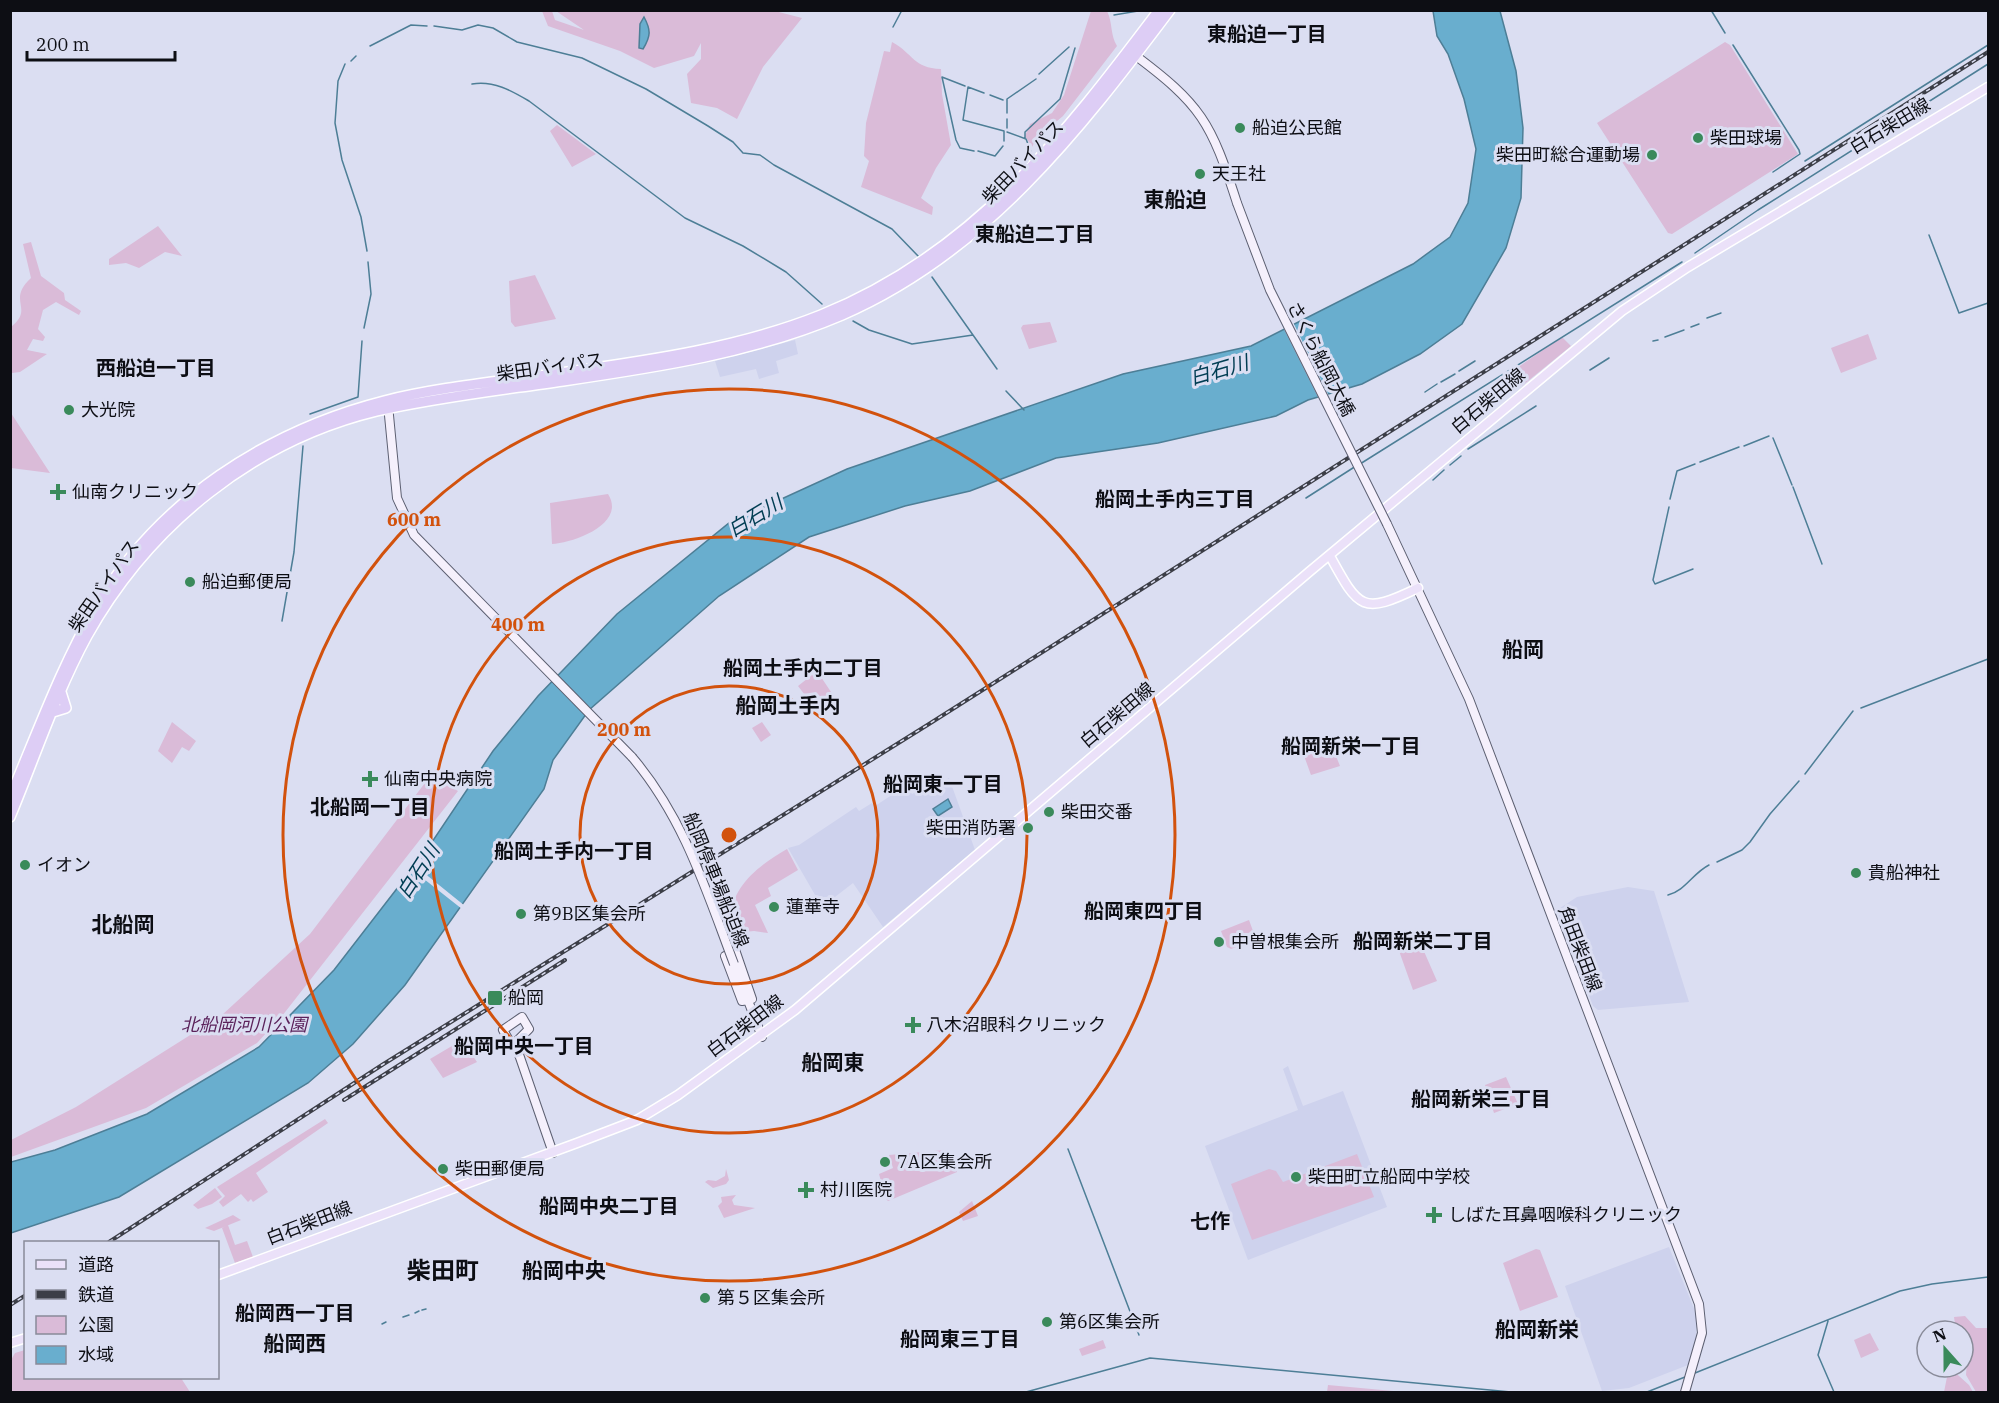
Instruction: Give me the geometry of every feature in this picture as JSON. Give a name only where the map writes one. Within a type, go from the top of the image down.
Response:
[{"type":"highway","name":"柴田バイパス","points":[[10,797],[83,631],[98,604],[144,542],[191,496],[239,461],[303,427],[388,405],[629,372],[723,354],[784,337],[862,306],[936,261],[1004,207],[1069,139],[1132,53],[1159,10]]},
{"type":"highway","name":"柴田バイパス","points":[[1132,53],[1170,10]]},
{"type":"highway","name":"柴田バイパス","points":[[10,817],[53,712],[88,635],[112,597],[146,553],[192,507],[244,468],[284,446],[388,405]]},
{"type":"main road","name":"さくら船岡大橋","points":[[1132,53],[1181,91],[1201,114],[1218,144],[1237,203],[1270,290],[1387,524]]},
{"type":"main road","name":"白石柴田線","points":[[219,1275],[553,1152],[654,1111],[762,1037],[1595,332],[1648,292],[1989,87]]},
{"type":"main road","name":"船岡停車場船迫線","points":[[388,405],[396,498],[410,529],[439,563],[621,746],[660,793],[682,831],[762,1037]]},
{"type":"main road","name":"角田柴田線","points":[[1387,524],[1477,720],[1699,1304],[1702,1333],[1685,1392]]},
{"type":"main road","points":[[1330,555],[1354,596],[1366,604],[1383,604],[1418,588]]},
{"type":"main road","points":[[725,956],[742,1001],[748,1000],[752,995],[732,940]]},
{"type":"main road","points":[[515,1042],[553,1152]]},
{"type":"shaded area","points":[[795,340],[798,354],[776,361],[779,373],[759,379],[756,369],[720,377],[715,361]]},
{"type":"shaded area","points":[[949,778],[975,850],[883,927],[853,883],[822,907],[788,848],[799,845],[856,807],[859,811],[872,803],[875,806],[898,791],[900,793],[908,788],[912,794],[920,790],[923,792]]},
{"type":"shaded area","points":[[1628,887],[1654,891],[1689,1002],[1598,1010],[1593,1006],[1557,910],[1577,897]]},
{"type":"shaded area","name":"柴田町立船岡中学校","points":[[1288,1066],[1303,1106],[1343,1091],[1387,1207],[1248,1260],[1205,1146],[1298,1110],[1283,1069]]},
{"type":"shaded area","points":[[1669,1247],[1697,1316],[1696,1338],[1688,1365],[1629,1388],[1602,1391],[1565,1286]]},
{"type":"green space","points":[[771,10],[802,18],[763,67],[737,119],[717,108],[691,103],[687,74],[701,59],[701,43],[694,56],[654,68],[620,51],[548,26],[542,11],[552,11],[555,20],[584,30],[556,11]]},
{"type":"green space","points":[[1091,11],[1107,11],[1117,46],[1063,116],[1037,138],[1032,147],[1025,136],[1030,124],[1052,113],[1064,95]]},
{"type":"green space","points":[[892,42],[919,63],[941,69],[942,94],[951,145],[921,198],[933,207],[932,215],[861,187],[869,161],[864,156],[866,123],[884,51],[890,52]]},
{"type":"green space","name":"柴田球場","points":[[1725,42],[1730,45],[1798,154],[1672,234],[1668,233],[1597,123]]},
{"type":"green space","points":[[557,125],[596,154],[572,167],[550,131]]},
{"type":"green space","points":[[158,226],[182,256],[165,252],[139,268],[126,263],[109,265],[109,259]]},
{"type":"green space","points":[[31,242],[41,276],[64,293],[65,300],[81,311],[79,315],[56,302],[43,310],[38,329],[45,337],[43,341],[33,339],[27,350],[47,354],[20,372],[12,373],[11,327],[21,315],[21,293],[31,278],[23,244]]},
{"type":"green space","points":[[535,275],[556,319],[515,327],[511,322],[509,281]]},
{"type":"green space","points":[[1050,322],[1057,342],[1029,349],[1021,328],[1023,325]]},
{"type":"green space","points":[[1868,334],[1877,359],[1841,373],[1831,348]]},
{"type":"green space","points":[[1562,337],[1571,346],[1522,386],[1511,372]]},
{"type":"green space","points":[[11,413],[50,473],[11,468]]},
{"type":"green space","points":[[608,494],[612,505],[610,514],[604,523],[584,536],[552,544],[550,503]]},
{"type":"green space","points":[[817,671],[833,695],[814,707],[798,686]]},
{"type":"green space","points":[[172,722],[196,741],[189,751],[182,747],[172,763],[158,751]]},
{"type":"green space","points":[[762,722],[771,735],[761,742],[752,728]]},
{"type":"green space","points":[[1330,741],[1340,766],[1311,775],[1303,753]]},
{"type":"green space","name":"北船岡河川公園","points":[[431,775],[458,791],[282,1016],[257,1043],[146,1108],[11,1157],[11,1140],[76,1107],[222,1015],[310,934]]},
{"type":"green space","points":[[787,849],[798,870],[768,888],[771,896],[755,905],[768,933],[754,931],[733,933],[731,919],[737,893],[764,864]]},
{"type":"green space","points":[[1249,920],[1257,942],[1245,947],[1244,944],[1231,949],[1227,947],[1221,931]]},
{"type":"green space","points":[[1419,940],[1437,981],[1413,990],[1398,948]]},
{"type":"green space","points":[[462,1040],[477,1062],[443,1078],[430,1059]]},
{"type":"green space","points":[[1506,1077],[1518,1104],[1494,1113],[1485,1085]]},
{"type":"green space","points":[[325,1119],[328,1123],[256,1173],[268,1192],[253,1202],[251,1199],[248,1202],[241,1194],[223,1207],[219,1202],[225,1196],[217,1187]]},
{"type":"green space","points":[[945,1150],[952,1153],[957,1172],[888,1201],[886,1199],[879,1174],[893,1168],[889,1155]]},
{"type":"green space","points":[[1357,1154],[1374,1197],[1252,1240],[1231,1184],[1269,1169],[1276,1171],[1283,1182]]},
{"type":"green space","points":[[726,1169],[729,1180],[726,1184],[713,1188],[705,1182],[716,1181],[725,1176]]},
{"type":"green space","points":[[215,1188],[222,1197],[198,1209],[193,1205]]},
{"type":"green space","points":[[736,1195],[732,1200],[734,1205],[755,1208],[724,1218],[718,1206],[722,1202],[721,1197]]},
{"type":"green space","points":[[972,1201],[978,1216],[963,1221],[959,1212]]},
{"type":"green space","points":[[233,1215],[241,1220],[214,1231],[205,1228]]},
{"type":"green space","points":[[228,1225],[235,1245],[247,1241],[253,1257],[235,1263],[222,1228]]},
{"type":"green space","points":[[1536,1249],[1540,1250],[1558,1297],[1520,1311],[1503,1263]]},
{"type":"green space","points":[[1965,1316],[1968,1319],[1954,1319],[1954,1317]]},
{"type":"green space","points":[[1975,1327],[1988,1328],[1988,1392],[1976,1392],[1968,1379],[1975,1379]]},
{"type":"green space","points":[[1870,1333],[1879,1350],[1861,1358],[1854,1340]]},
{"type":"green space","points":[[1103,1340],[1106,1348],[1082,1356],[1079,1349]]},
{"type":"green space","points":[[24,1350],[24,1379],[182,1379],[190,1392],[11,1392],[11,1360],[15,1353]]},
{"type":"green space","points":[[1947,1379],[1962,1379],[1973,1392],[1944,1392]]},
{"type":"green space","points":[[1328,1385],[1404,1392],[1327,1392]]},
{"type":"water","name":"白石川","points":[[1433,11],[1500,11],[1516,71],[1523,128],[1521,198],[1506,248],[1462,324],[1420,354],[1362,384],[1308,400],[1276,416],[1158,443],[1056,458],[970,491],[905,506],[809,537],[719,596],[589,710],[553,760],[544,789],[405,985],[353,1044],[308,1083],[119,1197],[11,1233],[11,1162],[55,1150],[147,1114],[259,1047],[334,970],[426,851],[493,751],[538,696],[617,614],[729,523],[847,469],[1123,374],[1251,346],[1413,264],[1450,237],[1468,203],[1476,149],[1464,99],[1448,54],[1437,36]]},
{"type":"water","points":[[644,17],[649,33],[643,49],[639,48],[640,24]]},
{"type":"water","points":[[948,799],[952,807],[938,816],[933,809]]},
{"type":"pier","points":[[1293,322],[1329,396],[1319,399],[1283,327]]},
{"type":"pier","points":[[413,864],[465,906],[462,909],[410,868]]},
{"type":"waterway","points":[[893,27],[902,10]]},
{"type":"waterway","points":[[1711,10],[1725,33]]},
{"type":"waterway","points":[[1114,15],[1138,11]]},
{"type":"waterway","points":[[370,46],[411,25],[427,26]]},
{"type":"waterway","points":[[434,26],[462,30],[478,25],[493,28],[517,42],[582,58],[646,89],[733,142],[743,153],[760,155],[774,165],[892,229],[919,257]]},
{"type":"waterway","points":[[1733,45],[1799,150],[1800,154],[1773,172]]},
{"type":"waterway","points":[[1805,161],[1988,45]]},
{"type":"waterway","points":[[1039,74],[1069,47]]},
{"type":"waterway","points":[[1025,138],[1025,132],[1060,99],[1075,48]]},
{"type":"waterway","points":[[351,61],[356,56]]},
{"type":"waterway","points":[[345,64],[338,81],[335,123],[342,160],[361,217],[367,251]]},
{"type":"waterway","points":[[1695,253],[1758,210],[1988,64]]},
{"type":"waterway","points":[[965,86],[942,77],[956,140],[960,148],[974,151]]},
{"type":"waterway","points":[[1007,113],[1007,99],[1036,79]]},
{"type":"waterway","points":[[472,84],[495,85],[529,101],[685,218],[743,246],[786,272],[822,304]]},
{"type":"waterway","points":[[984,93],[968,87],[963,120],[1004,131],[1004,141]]},
{"type":"waterway","points":[[990,95],[1003,100]]},
{"type":"waterway","points":[[1007,119],[1007,128]]},
{"type":"waterway","points":[[1007,132],[1026,139],[1032,154]]},
{"type":"waterway","points":[[978,151],[995,156],[1003,146]]},
{"type":"waterway","points":[[1929,235],[1959,313],[1988,303]]},
{"type":"waterway","points":[[364,328],[371,294],[368,262]]},
{"type":"waterway","points":[[1360,464],[1682,262]]},
{"type":"waterway","points":[[932,277],[997,369]]},
{"type":"waterway","points":[[1707,318],[1721,313]]},
{"type":"waterway","points":[[853,321],[869,330],[912,344],[973,335]]},
{"type":"waterway","points":[[1691,327],[1699,324]]},
{"type":"waterway","points":[[1665,337],[1684,330]]},
{"type":"waterway","points":[[1653,341],[1658,340]]},
{"type":"waterway","points":[[310,414],[358,397],[362,341]]},
{"type":"waterway","points":[[1590,370],[1609,358]]},
{"type":"waterway","points":[[1459,371],[1475,361]]},
{"type":"waterway","points":[[1441,382],[1455,374]]},
{"type":"waterway","points":[[1425,392],[1437,384]]},
{"type":"waterway","points":[[1006,391],[1024,410]]},
{"type":"waterway","points":[[1468,449],[1536,406]]},
{"type":"waterway","points":[[1744,446],[1769,436]]},
{"type":"waterway","points":[[1773,438],[1792,485]]},
{"type":"waterway","points":[[282,621],[294,552],[303,446]]},
{"type":"waterway","points":[[1700,462],[1739,447]]},
{"type":"waterway","points":[[1450,465],[1461,456]]},
{"type":"waterway","points":[[1670,499],[1677,471],[1695,464]]},
{"type":"waterway","points":[[1306,498],[1356,466]]},
{"type":"waterway","points":[[1433,480],[1444,470]]},
{"type":"waterway","points":[[1793,487],[1822,564]]},
{"type":"waterway","points":[[1669,507],[1653,580],[1655,584],[1693,569]]},
{"type":"waterway","points":[[1861,708],[1988,659]]},
{"type":"waterway","points":[[1805,774],[1853,711]]},
{"type":"waterway","points":[[1717,862],[1742,850],[1799,781]]},
{"type":"waterway","points":[[1668,895],[1679,890],[1709,865]]},
{"type":"waterway","points":[[1068,1149],[1139,1335]]},
{"type":"waterway","points":[[1695,1373],[1900,1291],[1932,1284],[1988,1277]]},
{"type":"waterway","points":[[422,1310],[426,1309]]},
{"type":"waterway","points":[[415,1313],[419,1311]]},
{"type":"waterway","points":[[403,1317],[409,1315]]},
{"type":"waterway","points":[[1828,1321],[1818,1355],[1834,1392]]},
{"type":"waterway","points":[[382,1324],[386,1322]]},
{"type":"waterway","points":[[1026,1392],[1150,1358],[1511,1392]]},
{"type":"waterway","points":[[1647,1392],[1685,1377]]},
{"type":"railway","points":[[111,1241],[382,1065],[929,724],[1988,52]]},
{"type":"railway","points":[[344,1100],[565,960]]},
{"type":"railway","points":[[10,1305],[24,1296]]},
{"type":"place","name":"船迫公民館","points":[[1240,128]]},
{"type":"place","name":"柴田球場","points":[[1698,138]]},
{"type":"place","name":"柴田町総合運動場","points":[[1652,155]]},
{"type":"place","name":"天王社","points":[[1200,174]]},
{"type":"place","name":"大光院","points":[[69,410]]},
{"type":"place","name":"仙南クリニック","points":[[58,492]]},
{"type":"place","name":"船迫郵便局","points":[[190,582]]},
{"type":"place","name":"仙南中央病院","points":[[370,779]]},
{"type":"place","name":"柴田交番","points":[[1049,812]]},
{"type":"place","name":"柴田消防署","points":[[1028,828]]},
{"type":"place","name":"イオン","points":[[25,865]]},
{"type":"place","name":"貴船神社","points":[[1856,873]]},
{"type":"place","name":"蓮華寺","points":[[774,907]]},
{"type":"place","name":"第9B区集会所","points":[[521,914]]},
{"type":"place","name":"中曽根集会所","points":[[1219,942]]},
{"type":"place","name":"船岡","points":[[495,998]]},
{"type":"place","name":"八木沼眼科クリニック","points":[[913,1025]]},
{"type":"place","name":"7A区集会所","points":[[885,1162]]},
{"type":"place","name":"柴田郵便局","points":[[443,1169]]},
{"type":"place","name":"柴田町立船岡中学校","points":[[1296,1177]]},
{"type":"place","name":"村川医院","points":[[806,1190]]},
{"type":"place","name":"しばた耳鼻咽喉科クリニック","points":[[1434,1215]]},
{"type":"place","name":"第５区集会所","points":[[705,1298]]},
{"type":"place","name":"第6区集会所","points":[[1047,1322]]},
{"type":"district","name":"東船迫一丁目","points":[[1267,34]]},
{"type":"district","name":"東船迫","points":[[1175,200]]},
{"type":"district","name":"東船迫二丁目","points":[[1035,234]]},
{"type":"district","name":"西船迫一丁目","points":[[156,368]]},
{"type":"district","name":"船岡土手内三丁目","points":[[1175,499]]},
{"type":"district","name":"船岡","points":[[1523,650]]},
{"type":"district","name":"船岡土手内二丁目","points":[[803,668]]},
{"type":"district","name":"船岡土手内","points":[[788,706]]},
{"type":"district","name":"船岡新栄一丁目","points":[[1351,746]]},
{"type":"district","name":"船岡東一丁目","points":[[943,784]]},
{"type":"district","name":"北船岡一丁目","points":[[370,807]]},
{"type":"district","name":"船岡土手内一丁目","points":[[574,851]]},
{"type":"district","name":"船岡東四丁目","points":[[1144,911]]},
{"type":"district","name":"北船岡","points":[[123,925]]},
{"type":"district","name":"船岡新栄二丁目","points":[[1423,941]]},
{"type":"district","name":"船岡中央一丁目","points":[[524,1046]]},
{"type":"district","name":"船岡東","points":[[833,1063]]},
{"type":"district","name":"船岡新栄三丁目","points":[[1481,1099]]},
{"type":"district","name":"船岡中央二丁目","points":[[609,1206]]},
{"type":"district","name":"七作","points":[[1210,1221]]},
{"type":"district","name":"柴田町","points":[[443,1271]]},
{"type":"district","name":"船岡中央","points":[[564,1271]]},
{"type":"district","name":"船岡西一丁目","points":[[295,1313]]},
{"type":"district","name":"船岡新栄","points":[[1537,1330]]},
{"type":"district","name":"船岡東三丁目","points":[[960,1339]]},
{"type":"district","name":"船岡西","points":[[295,1344]]}]
